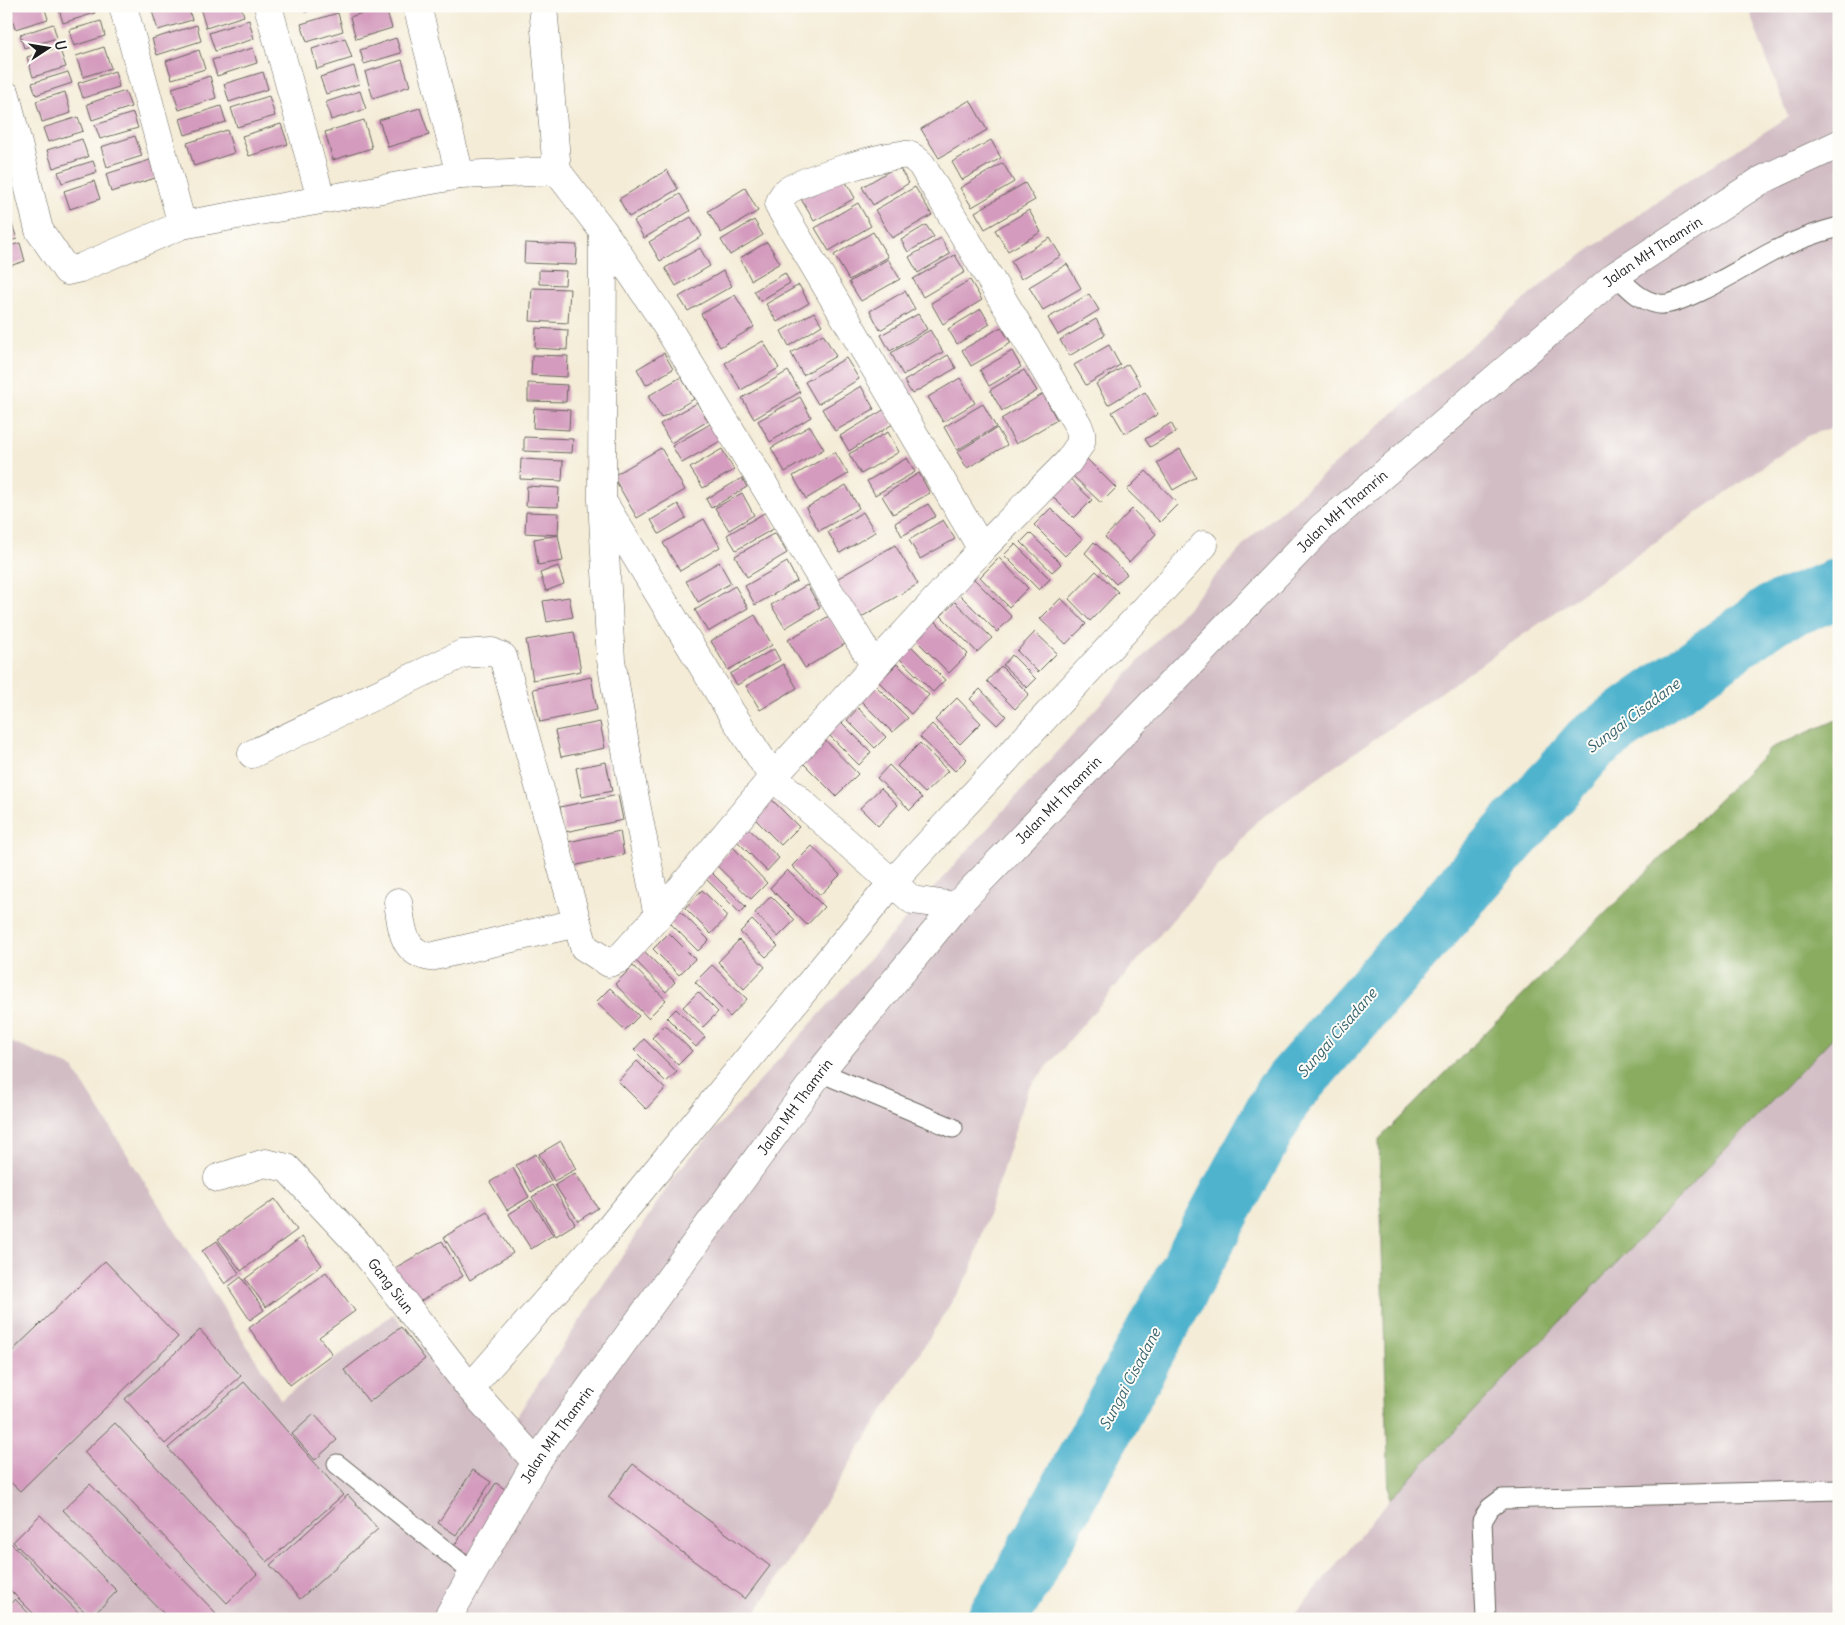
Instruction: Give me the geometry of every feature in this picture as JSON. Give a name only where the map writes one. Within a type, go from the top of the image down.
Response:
[{"type":"street","points":[[124,6],[182,225]]},
{"type":"street","points":[[268,6],[321,199]]},
{"type":"street","points":[[417,6],[460,175]]},
{"type":"street","points":[[543,6],[557,171],[603,231],[661,317],[875,666]]},
{"type":"street","points":[[6,95],[39,230],[67,271],[80,268],[182,225],[460,175],[557,171]]},
{"type":"street","name":"Jalan MH Thamrin","points":[[447,1619],[536,1462],[820,1072],[956,906],[1321,528],[1616,275],[1760,181],[1839,144]]},
{"type":"street","points":[[252,754],[462,654],[492,652],[503,657],[584,947],[609,963],[619,959],[658,916],[773,777],[982,549],[1068,462],[1081,443],[1081,433],[1078,425],[921,164],[909,155],[894,155],[872,160],[800,184],[786,192],[780,200],[780,206],[982,549]]},
{"type":"street","points":[[603,231],[602,500],[611,660],[629,768],[658,916]]},
{"type":"street","points":[[602,500],[732,714],[773,777],[912,900],[956,906]]},
{"type":"street","points":[[470,1388],[600,1240],[892,883],[1204,545]]},
{"type":"street","points":[[398,902],[405,938],[414,951],[430,957],[577,922]]},
{"type":"street","name":"Gang Siun","points":[[218,1178],[265,1163],[287,1168],[360,1246],[470,1388],[536,1462]]},
{"type":"lane","points":[[1616,275],[1642,299],[1661,305],[1676,302],[1771,252],[1815,233],[1839,227]]},
{"type":"lane","points":[[820,1072],[953,1128]]},
{"type":"lane","points":[[337,1464],[472,1572]]},
{"type":"lane","points":[[1486,1619],[1482,1521],[1490,1508],[1502,1499],[1839,1490]]},
{"type":"shaded area","points":[[1749,6],[1839,6],[1839,425],[1807,436],[1257,821],[1028,1089],[970,1273],[752,1619],[6,1619],[6,1040],[73,1068],[281,1400],[393,1314],[504,1436],[678,1171],[1251,537],[1547,280],[1672,191],[1788,117],[1750,14]]},
{"type":"shaded area","points":[[1839,1031],[1839,1619],[1291,1619],[1389,1500]]},
{"type":"green space","points":[[1839,719],[1839,1031],[1389,1500],[1379,1139],[1771,748]]},
{"type":"building","points":[[24,6],[44,6],[48,19],[15,29],[10,11]]},
{"type":"building","points":[[58,6],[93,6],[95,13],[63,23]]},
{"type":"building","points":[[157,6],[188,6],[192,20],[158,30],[151,8]]},
{"type":"building","points":[[217,6],[241,6],[244,16],[206,28],[201,11]]},
{"type":"building","points":[[303,6],[323,6],[323,7],[305,12]]},
{"type":"building","points":[[349,6],[363,6],[363,7],[350,11]]},
{"type":"building","points":[[385,6],[392,28],[356,39],[350,17]]},
{"type":"building","points":[[338,13],[343,31],[307,42],[301,24]]},
{"type":"building","points":[[249,20],[254,39],[215,51],[209,33]]},
{"type":"building","points":[[101,21],[105,36],[74,46],[69,30]]},
{"type":"building","points":[[53,24],[57,38],[24,48],[20,35]]},
{"type":"building","points":[[197,25],[201,41],[157,55],[152,39]]},
{"type":"building","points":[[345,38],[352,58],[317,69],[312,49]]},
{"type":"building","points":[[396,38],[401,53],[364,64],[360,50]]},
{"type":"building","points":[[59,47],[66,67],[33,77],[27,57]]},
{"type":"building","points":[[104,47],[111,68],[83,77],[76,56]]},
{"type":"building","points":[[253,48],[257,63],[217,76],[212,60]]},
{"type":"building","points":[[199,50],[205,69],[172,79],[166,61]]},
{"type":"building","points":[[402,60],[410,86],[373,98],[365,72]]},
{"type":"building","points":[[354,66],[359,84],[326,94],[320,77]]},
{"type":"building","points":[[115,71],[119,87],[83,98],[78,83]]},
{"type":"building","points":[[68,72],[72,83],[36,95],[32,83]]},
{"type":"building","points":[[263,72],[268,89],[229,102],[224,84]]},
{"type":"building","points":[[210,76],[216,98],[179,110],[172,88]]},
{"type":"building","points":[[125,91],[131,107],[92,120],[87,104]]},
{"type":"building","points":[[360,91],[366,109],[331,120],[326,102]]},
{"type":"building","points":[[65,92],[71,113],[42,122],[36,101]]},
{"type":"building","points":[[269,96],[275,116],[237,127],[231,108]]},
{"type":"building","points":[[970,100],[987,130],[939,158],[921,129]]},
{"type":"building","points":[[221,106],[226,122],[185,135],[180,119]]},
{"type":"building","points":[[420,108],[429,135],[388,147],[379,120]]},
{"type":"building","points":[[133,113],[138,128],[100,139],[95,125]]},
{"type":"building","points":[[78,117],[83,131],[48,142],[43,128]]},
{"type":"building","points":[[364,120],[372,148],[333,160],[325,132]]},
{"type":"building","points":[[281,124],[288,144],[249,156],[242,136]]},
{"type":"building","points":[[227,130],[234,153],[194,166],[187,143]]},
{"type":"building","points":[[135,136],[142,156],[107,167],[101,147]]},
{"type":"building","points":[[82,139],[88,157],[53,168],[47,150]]},
{"type":"building","points":[[991,140],[1001,158],[962,180],[952,162]]},
{"type":"building","points":[[150,160],[155,178],[111,192],[106,174]]},
{"type":"building","points":[[93,161],[97,172],[62,183],[58,172]]},
{"type":"building","points":[[1003,163],[1014,182],[972,207],[960,188]]},
{"type":"building","points":[[898,166],[909,183],[873,205],[862,187]]},
{"type":"building","points":[[667,170],[678,189],[629,217],[619,199]]},
{"type":"building","points":[[842,175],[855,198],[814,221],[801,199]]},
{"type":"building","points":[[94,181],[100,199],[70,209],[64,191]]},
{"type":"building","points":[[1025,183],[1035,200],[985,229],[975,212]]},
{"type":"building","points":[[915,187],[932,215],[892,238],[875,210]]},
{"type":"building","points":[[745,188],[758,211],[721,233],[708,211]]},
{"type":"building","points":[[680,194],[690,211],[644,238],[634,221]]},
{"type":"building","points":[[6,198],[11,211],[6,213]]},
{"type":"building","points":[[858,203],[871,226],[829,251],[815,228]]},
{"type":"building","points":[[1029,210],[1041,232],[1008,251],[995,230]]},
{"type":"building","points":[[691,217],[702,236],[660,261],[649,242]]},
{"type":"building","points":[[754,220],[763,235],[730,255],[721,240]]},
{"type":"building","points":[[11,221],[17,239],[6,242],[6,222]]},
{"type":"building","points":[[926,225],[934,237],[908,252],[901,240]]},
{"type":"building","points":[[873,232],[888,257],[849,280],[834,255]]},
{"type":"building","points":[[941,238],[950,254],[918,273],[909,257]]},
{"type":"building","points":[[1050,238],[1061,256],[1021,279],[1011,261]]},
{"type":"building","points":[[767,242],[780,263],[751,280],[740,258]]},
{"type":"building","points":[[20,243],[25,261],[6,267],[6,247]]},
{"type":"building","points":[[525,243],[577,245],[576,265],[524,263]]},
{"type":"building","points":[[700,248],[710,266],[676,286],[665,268]]},
{"type":"building","points":[[955,255],[965,272],[923,297],[913,279]]},
{"type":"building","points":[[888,259],[900,279],[861,301],[849,282]]},
{"type":"building","points":[[1067,264],[1081,288],[1043,310],[1029,287]]},
{"type":"building","points":[[539,270],[566,271],[565,285],[539,284]]},
{"type":"building","points":[[723,271],[732,286],[688,311],[679,297]]},
{"type":"building","points":[[785,273],[790,283],[760,301],[754,291]]},
{"type":"building","points":[[970,280],[982,300],[943,324],[931,303]]},
{"type":"building","points":[[799,285],[809,303],[777,322],[766,304]]},
{"type":"building","points":[[532,288],[570,289],[568,323],[530,321]]},
{"type":"building","points":[[905,291],[915,309],[880,330],[870,311]]},
{"type":"building","points":[[1089,294],[1099,310],[1058,335],[1048,318]]},
{"type":"building","points":[[735,295],[754,327],[720,347],[701,314]]},
{"type":"building","points":[[981,309],[990,324],[957,344],[948,329]]},
{"type":"building","points":[[814,312],[822,325],[789,346],[781,331]]},
{"type":"building","points":[[918,314],[927,329],[890,351],[881,335]]},
{"type":"building","points":[[1096,319],[1105,335],[1069,356],[1060,340]]},
{"type":"building","points":[[1001,327],[1011,343],[971,366],[962,350]]},
{"type":"building","points":[[536,328],[568,330],[567,350],[535,348]]},
{"type":"building","points":[[930,330],[943,352],[903,375],[891,353]]},
{"type":"building","points":[[823,334],[836,356],[803,375],[791,353]]},
{"type":"building","points":[[763,341],[779,368],[741,390],[725,363]]},
{"type":"building","points":[[1109,345],[1120,365],[1086,385],[1074,365]]},
{"type":"building","points":[[1012,351],[1021,367],[989,386],[980,370]]},
{"type":"building","points":[[664,353],[673,369],[646,385],[637,369]]},
{"type":"building","points":[[532,355],[568,356],[567,377],[531,375]]},
{"type":"building","points":[[948,355],[956,368],[912,394],[904,381]]},
{"type":"building","points":[[846,358],[859,379],[818,404],[805,382]]},
{"type":"building","points":[[1128,364],[1141,385],[1108,405],[1096,384]]},
{"type":"building","points":[[1024,370],[1037,391],[1002,411],[990,390]]},
{"type":"building","points":[[788,371],[800,392],[754,419],[742,398]]},
{"type":"building","points":[[681,377],[694,399],[661,418],[648,396]]},
{"type":"building","points":[[960,378],[975,403],[943,422],[928,397]]},
{"type":"building","points":[[528,383],[567,385],[566,402],[528,401]]},
{"type":"building","points":[[861,386],[874,409],[835,431],[822,409]]},
{"type":"building","points":[[1145,392],[1158,414],[1125,434],[1112,412]]},
{"type":"building","points":[[1043,394],[1057,420],[1016,444],[1001,419]]},
{"type":"building","points":[[800,397],[811,417],[770,442],[758,421]]},
{"type":"building","points":[[697,403],[708,421],[671,443],[660,424]]},
{"type":"building","points":[[983,404],[996,427],[957,450],[944,427]]},
{"type":"building","points":[[534,408],[570,410],[569,430],[533,428]]},
{"type":"building","points":[[885,409],[893,424],[849,451],[840,436]]},
{"type":"building","points":[[712,423],[722,440],[682,463],[672,446]]},
{"type":"building","points":[[1171,423],[1176,432],[1150,447],[1145,439]]},
{"type":"building","points":[[810,426],[824,449],[785,472],[771,448]]},
{"type":"building","points":[[997,428],[1007,445],[967,468],[957,452]]},
{"type":"building","points":[[888,432],[899,452],[861,474],[849,454]]},
{"type":"building","points":[[524,437],[573,439],[572,453],[524,451]]},
{"type":"building","points":[[661,448],[685,490],[637,518],[613,476]]},
{"type":"building","points":[[722,449],[734,470],[703,488],[690,468]]},
{"type":"building","points":[[1180,449],[1196,477],[1173,490],[1157,463]]},
{"type":"building","points":[[835,452],[848,474],[806,499],[793,476]]},
{"type":"building","points":[[1085,457],[1116,488],[1101,503],[1070,473]]},
{"type":"building","points":[[907,458],[915,472],[875,495],[867,481]]},
{"type":"building","points":[[521,459],[563,461],[562,481],[520,479]]},
{"type":"building","points":[[1146,471],[1178,504],[1160,522],[1127,490]]},
{"type":"building","points":[[919,473],[930,493],[893,514],[882,496]]},
{"type":"building","points":[[1065,474],[1092,500],[1074,518],[1048,492]]},
{"type":"building","points":[[742,478],[747,487],[711,508],[706,499]]},
{"type":"building","points":[[846,485],[859,508],[819,531],[806,508]]},
{"type":"building","points":[[527,486],[559,488],[558,507],[526,506]]},
{"type":"building","points":[[742,493],[754,515],[729,530],[715,508]]},
{"type":"building","points":[[678,504],[686,518],[659,534],[651,520]]},
{"type":"building","points":[[928,504],[936,516],[902,536],[895,523]]},
{"type":"building","points":[[1051,508],[1082,539],[1065,556],[1034,525]]},
{"type":"building","points":[[1132,509],[1156,534],[1129,562],[1105,537]]},
{"type":"building","points":[[526,512],[559,513],[558,535],[525,533]]},
{"type":"building","points":[[766,512],[775,528],[736,550],[727,535]]},
{"type":"building","points":[[863,512],[875,532],[840,553],[828,532]]},
{"type":"building","points":[[704,519],[720,547],[680,571],[663,543]]},
{"type":"building","points":[[943,520],[955,539],[920,559],[909,540]]},
{"type":"building","points":[[775,533],[787,553],[747,577],[735,556]]},
{"type":"building","points":[[1030,533],[1061,564],[1052,572],[1021,542]]},
{"type":"building","points":[[558,535],[563,561],[538,565],[534,539]]},
{"type":"building","points":[[1094,542],[1127,574],[1116,584],[1085,553]]},
{"type":"building","points":[[1015,544],[1050,579],[1039,590],[1004,555]]},
{"type":"building","points":[[895,545],[918,584],[858,619],[835,580]]},
{"type":"building","points":[[999,558],[1028,588],[1009,607],[980,577]]},
{"type":"building","points":[[719,562],[731,583],[698,602],[686,581]]},
{"type":"building","points":[[787,562],[797,581],[755,605],[745,586]]},
{"type":"building","points":[[558,566],[564,584],[546,591],[540,573]]},
{"type":"building","points":[[1096,571],[1118,592],[1090,621],[1069,599]]},
{"type":"building","points":[[972,577],[1012,617],[997,632],[957,592]]},
{"type":"building","points":[[807,585],[820,607],[785,628],[771,605]]},
{"type":"building","points":[[735,586],[748,608],[708,632],[695,610]]},
{"type":"building","points":[[569,597],[573,617],[547,622],[543,601]]},
{"type":"building","points":[[1061,598],[1086,624],[1066,644],[1040,619]]},
{"type":"building","points":[[955,602],[992,638],[977,652],[941,616]]},
{"type":"building","points":[[755,615],[772,645],[728,670],[711,641]]},
{"type":"building","points":[[829,616],[845,644],[805,668],[788,640]]},
{"type":"building","points":[[934,620],[968,654],[949,673],[915,639]]},
{"type":"building","points":[[574,632],[581,671],[533,680],[526,640]]},
{"type":"building","points":[[1035,632],[1057,653],[1038,672],[1017,651]]},
{"type":"building","points":[[911,646],[945,680],[933,692],[899,658]]},
{"type":"building","points":[[774,649],[780,660],[737,685],[730,674]]},
{"type":"building","points":[[1012,655],[1036,679],[1027,688],[1003,665]]},
{"type":"building","points":[[783,664],[797,688],[760,710],[746,686]]},
{"type":"building","points":[[897,664],[929,695],[911,714],[879,682]]},
{"type":"building","points":[[1001,666],[1029,694],[1015,709],[987,681]]},
{"type":"building","points":[[591,677],[597,710],[540,722],[533,689]]},
{"type":"building","points":[[874,684],[908,718],[892,732],[859,699]]},
{"type":"building","points":[[980,689],[1006,716],[997,725],[970,699]]},
{"type":"building","points":[[957,698],[981,723],[960,744],[935,720]]},
{"type":"building","points":[[858,708],[886,737],[875,748],[847,720]]},
{"type":"building","points":[[840,721],[871,752],[859,765],[828,734]]},
{"type":"building","points":[[600,722],[605,748],[561,757],[555,731]]},
{"type":"building","points":[[932,724],[967,759],[955,771],[920,737]]},
{"type":"building","points":[[825,740],[858,774],[836,796],[803,763]]},
{"type":"building","points":[[920,743],[948,771],[925,793],[897,766]]},
{"type":"building","points":[[606,762],[612,791],[582,797],[576,768]]},
{"type":"building","points":[[889,765],[922,798],[910,810],[877,778]]},
{"type":"building","points":[[881,788],[898,805],[878,826],[860,808]]},
{"type":"building","points":[[618,795],[623,820],[565,832],[560,807]]},
{"type":"building","points":[[768,796],[799,827],[781,845],[750,814]]},
{"type":"building","points":[[747,827],[779,858],[767,871],[735,839]]},
{"type":"building","points":[[620,831],[624,855],[573,866],[568,842]]},
{"type":"building","points":[[812,846],[840,875],[820,895],[792,866]]},
{"type":"building","points":[[733,847],[767,883],[751,899],[716,865]]},
{"type":"building","points":[[787,870],[824,907],[807,925],[770,888]]},
{"type":"building","points":[[711,872],[746,907],[740,913],[705,878]]},
{"type":"building","points":[[702,890],[728,916],[711,934],[685,908]]},
{"type":"building","points":[[771,896],[795,920],[778,937],[755,913]]},
{"type":"building","points":[[680,911],[709,940],[698,951],[669,922]]},
{"type":"building","points":[[752,920],[778,946],[766,957],[740,932]]},
{"type":"building","points":[[669,933],[695,959],[679,975],[653,949]]},
{"type":"building","points":[[739,940],[765,967],[744,989],[718,962]]},
{"type":"building","points":[[643,950],[675,982],[666,992],[634,959]]},
{"type":"building","points":[[712,965],[747,999],[730,1017],[695,982]]},
{"type":"building","points":[[633,966],[666,1000],[648,1018],[615,984]]},
{"type":"building","points":[[610,988],[639,1016],[625,1030],[596,1002]]},
{"type":"building","points":[[698,992],[718,1012],[703,1027],[683,1007]]},
{"type":"building","points":[[676,1009],[705,1037],[696,1047],[667,1018]]},
{"type":"building","points":[[665,1025],[692,1051],[678,1065],[652,1038]]},
{"type":"building","points":[[644,1039],[677,1072],[666,1082],[634,1050]]},
{"type":"building","points":[[637,1061],[665,1089],[646,1109],[618,1081]]},
{"type":"building","points":[[561,1141],[576,1169],[554,1181],[539,1154]]},
{"type":"building","points":[[536,1154],[551,1181],[531,1192],[516,1165]]},
{"type":"building","points":[[513,1168],[529,1197],[507,1210],[490,1182]]},
{"type":"building","points":[[575,1173],[598,1208],[578,1221],[555,1185]]},
{"type":"building","points":[[552,1185],[575,1224],[556,1236],[532,1197]]},
{"type":"building","points":[[275,1199],[297,1230],[241,1271],[218,1239]]},
{"type":"building","points":[[531,1200],[553,1235],[531,1249],[509,1214]]},
{"type":"building","points":[[487,1211],[513,1253],[470,1280],[444,1237]]},
{"type":"building","points":[[302,1237],[322,1265],[266,1307],[245,1279]]},
{"type":"building","points":[[217,1241],[239,1273],[225,1284],[202,1251]]},
{"type":"building","points":[[442,1241],[463,1276],[414,1305],[393,1269]]},
{"type":"building","points":[[105,1261],[178,1337],[20,1491],[6,1478],[6,1357]]},
{"type":"building","points":[[326,1272],[355,1311],[319,1337],[332,1354],[290,1385],[249,1328]]},
{"type":"building","points":[[241,1277],[264,1310],[250,1320],[228,1287]]},
{"type":"building","points":[[401,1327],[425,1359],[369,1402],[344,1370]]},
{"type":"building","points":[[200,1330],[241,1376],[165,1444],[125,1399]]},
{"type":"building","points":[[244,1382],[343,1495],[267,1562],[168,1448]]},
{"type":"building","points":[[314,1414],[337,1440],[315,1460],[292,1434]]},
{"type":"building","points":[[115,1423],[257,1574],[227,1603],[84,1452]]},
{"type":"building","points":[[633,1464],[770,1566],[745,1599],[608,1497]]},
{"type":"building","points":[[473,1470],[491,1482],[456,1535],[438,1523]]},
{"type":"building","points":[[496,1483],[509,1492],[468,1554],[454,1546]]},
{"type":"building","points":[[90,1484],[216,1613],[210,1619],[169,1619],[63,1510]]},
{"type":"building","points":[[348,1495],[378,1529],[300,1599],[270,1565]]},
{"type":"building","points":[[40,1515],[117,1591],[91,1618],[13,1542]]},
{"type":"building","points":[[7,1539],[85,1619],[39,1619],[6,1586]]},
{"type":"building","points":[[15,1599],[34,1619],[6,1619],[6,1608]]},
{"type":"waterway","name":"Sungai Cisadane","points":[[997,1619],[1024,1575],[1284,1094],[1591,743],[1773,614],[1839,588]]}]
